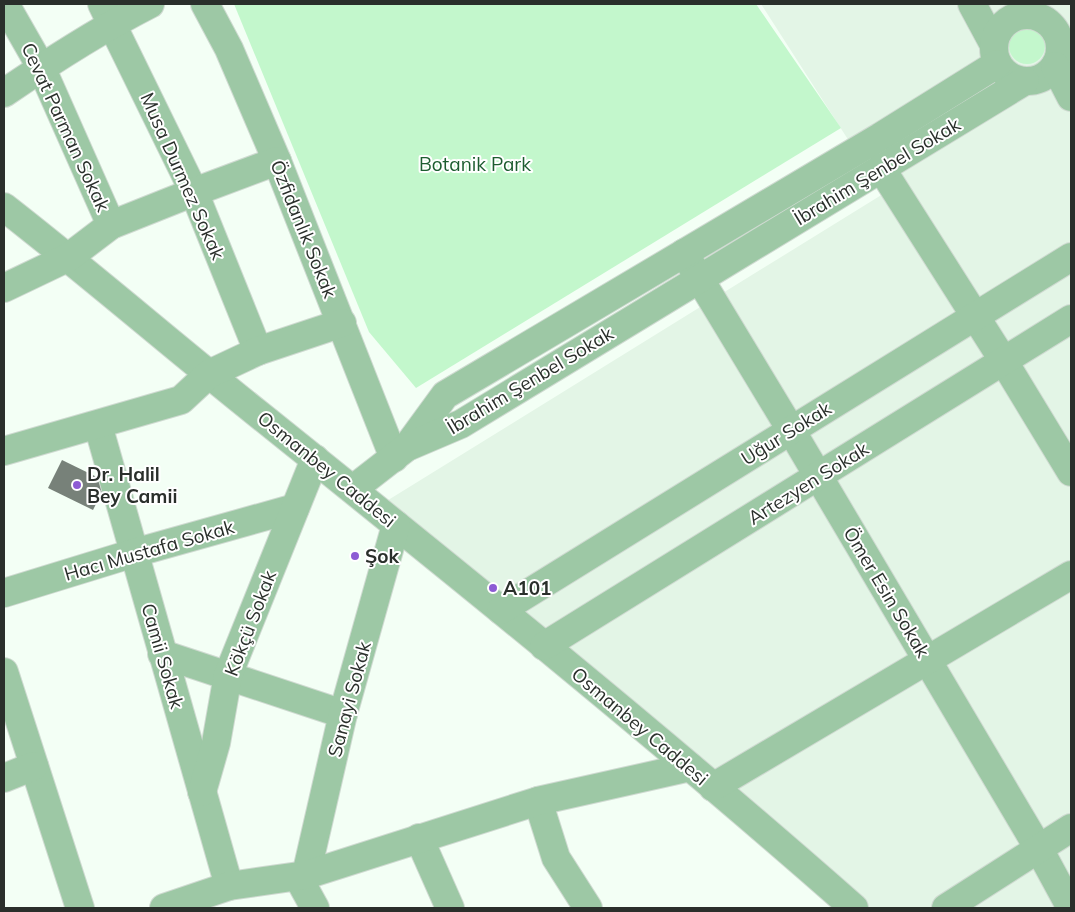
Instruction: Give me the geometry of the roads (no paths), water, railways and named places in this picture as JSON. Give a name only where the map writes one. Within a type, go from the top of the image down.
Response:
[{"type":"street","name":"Cevat Parman Sokak","points":[[5,4],[41,67],[112,226]]},
{"type":"street","points":[[4,92],[41,67],[107,14],[150,4]]},
{"type":"street","name":"Özfidanlık Sokak","points":[[205,4],[229,49],[277,161],[342,323],[401,452]]},
{"type":"street","points":[[972,4],[1004,73],[1014,79],[1025,81],[1037,80],[1047,75],[1062,48]]},
{"type":"street","points":[[1022,4],[1045,19],[1056,31],[1062,48],[1071,96]]},
{"type":"street","name":"Musa Durmez Sokak","points":[[107,14],[194,192],[258,351]]},
{"type":"street","points":[[995,54],[998,31],[1005,23],[1014,17],[1024,14],[1035,15],[1045,19]]},
{"type":"street","name":"İbrahim Şenbel Sokak","points":[[401,452],[445,395],[888,132],[995,54]]},
{"type":"street","name":"İbrahim Şenbel Sokak","points":[[401,452],[461,424],[1025,81]]},
{"type":"street","points":[[4,288],[68,257],[112,226],[194,192],[277,161]]},
{"type":"street","points":[[881,168],[1003,360],[1071,472]]},
{"type":"street","name":"Osmanbey Caddesi","points":[[4,207],[501,610],[690,767],[847,906]]},
{"type":"street","name":"Ömer Esin Sokak","points":[[684,253],[1039,848],[1071,908]]},
{"type":"street","name":"Uğur Sokak","points":[[501,610],[1071,257]]},
{"type":"street","name":"Artezyen Sokak","points":[[544,646],[1071,319]]},
{"type":"street","points":[[4,451],[181,400],[209,374],[258,351],[342,323]]},
{"type":"street","name":"Camii Sokak","points":[[98,425],[202,792],[219,896]]},
{"type":"street","points":[[353,490],[401,452]]},
{"type":"street","name":"Kökçü Sokak","points":[[202,792],[216,742],[228,676],[315,459]]},
{"type":"street","name":"Hacı Mustafa Sokak","points":[[4,593],[134,553],[295,508]]},
{"type":"street","name":"Sanayi Sokak","points":[[302,876],[343,714],[396,525]]},
{"type":"street","points":[[713,787],[1071,575]]},
{"type":"street","points":[[162,654],[343,714]]},
{"type":"street","points":[[4,672],[80,908]]},
{"type":"street","points":[[4,778],[34,766]]},
{"type":"street","points":[[164,908],[302,876],[538,801],[690,767]]},
{"type":"street","points":[[538,801],[556,858],[588,908]]},
{"type":"street","points":[[946,908],[1071,828]]},
{"type":"street","points":[[420,838],[450,908]]},
{"type":"street","points":[[302,876],[315,908]]},
{"type":"place","name":"Dr. Halil Bey Camii","points":[[77,485]]},
{"type":"place","name":"Şok","points":[[355,556]]},
{"type":"place","name":"A101","points":[[493,588]]},
{"type":"park label","name":"Botanik Park","points":[[475,164]]}]
